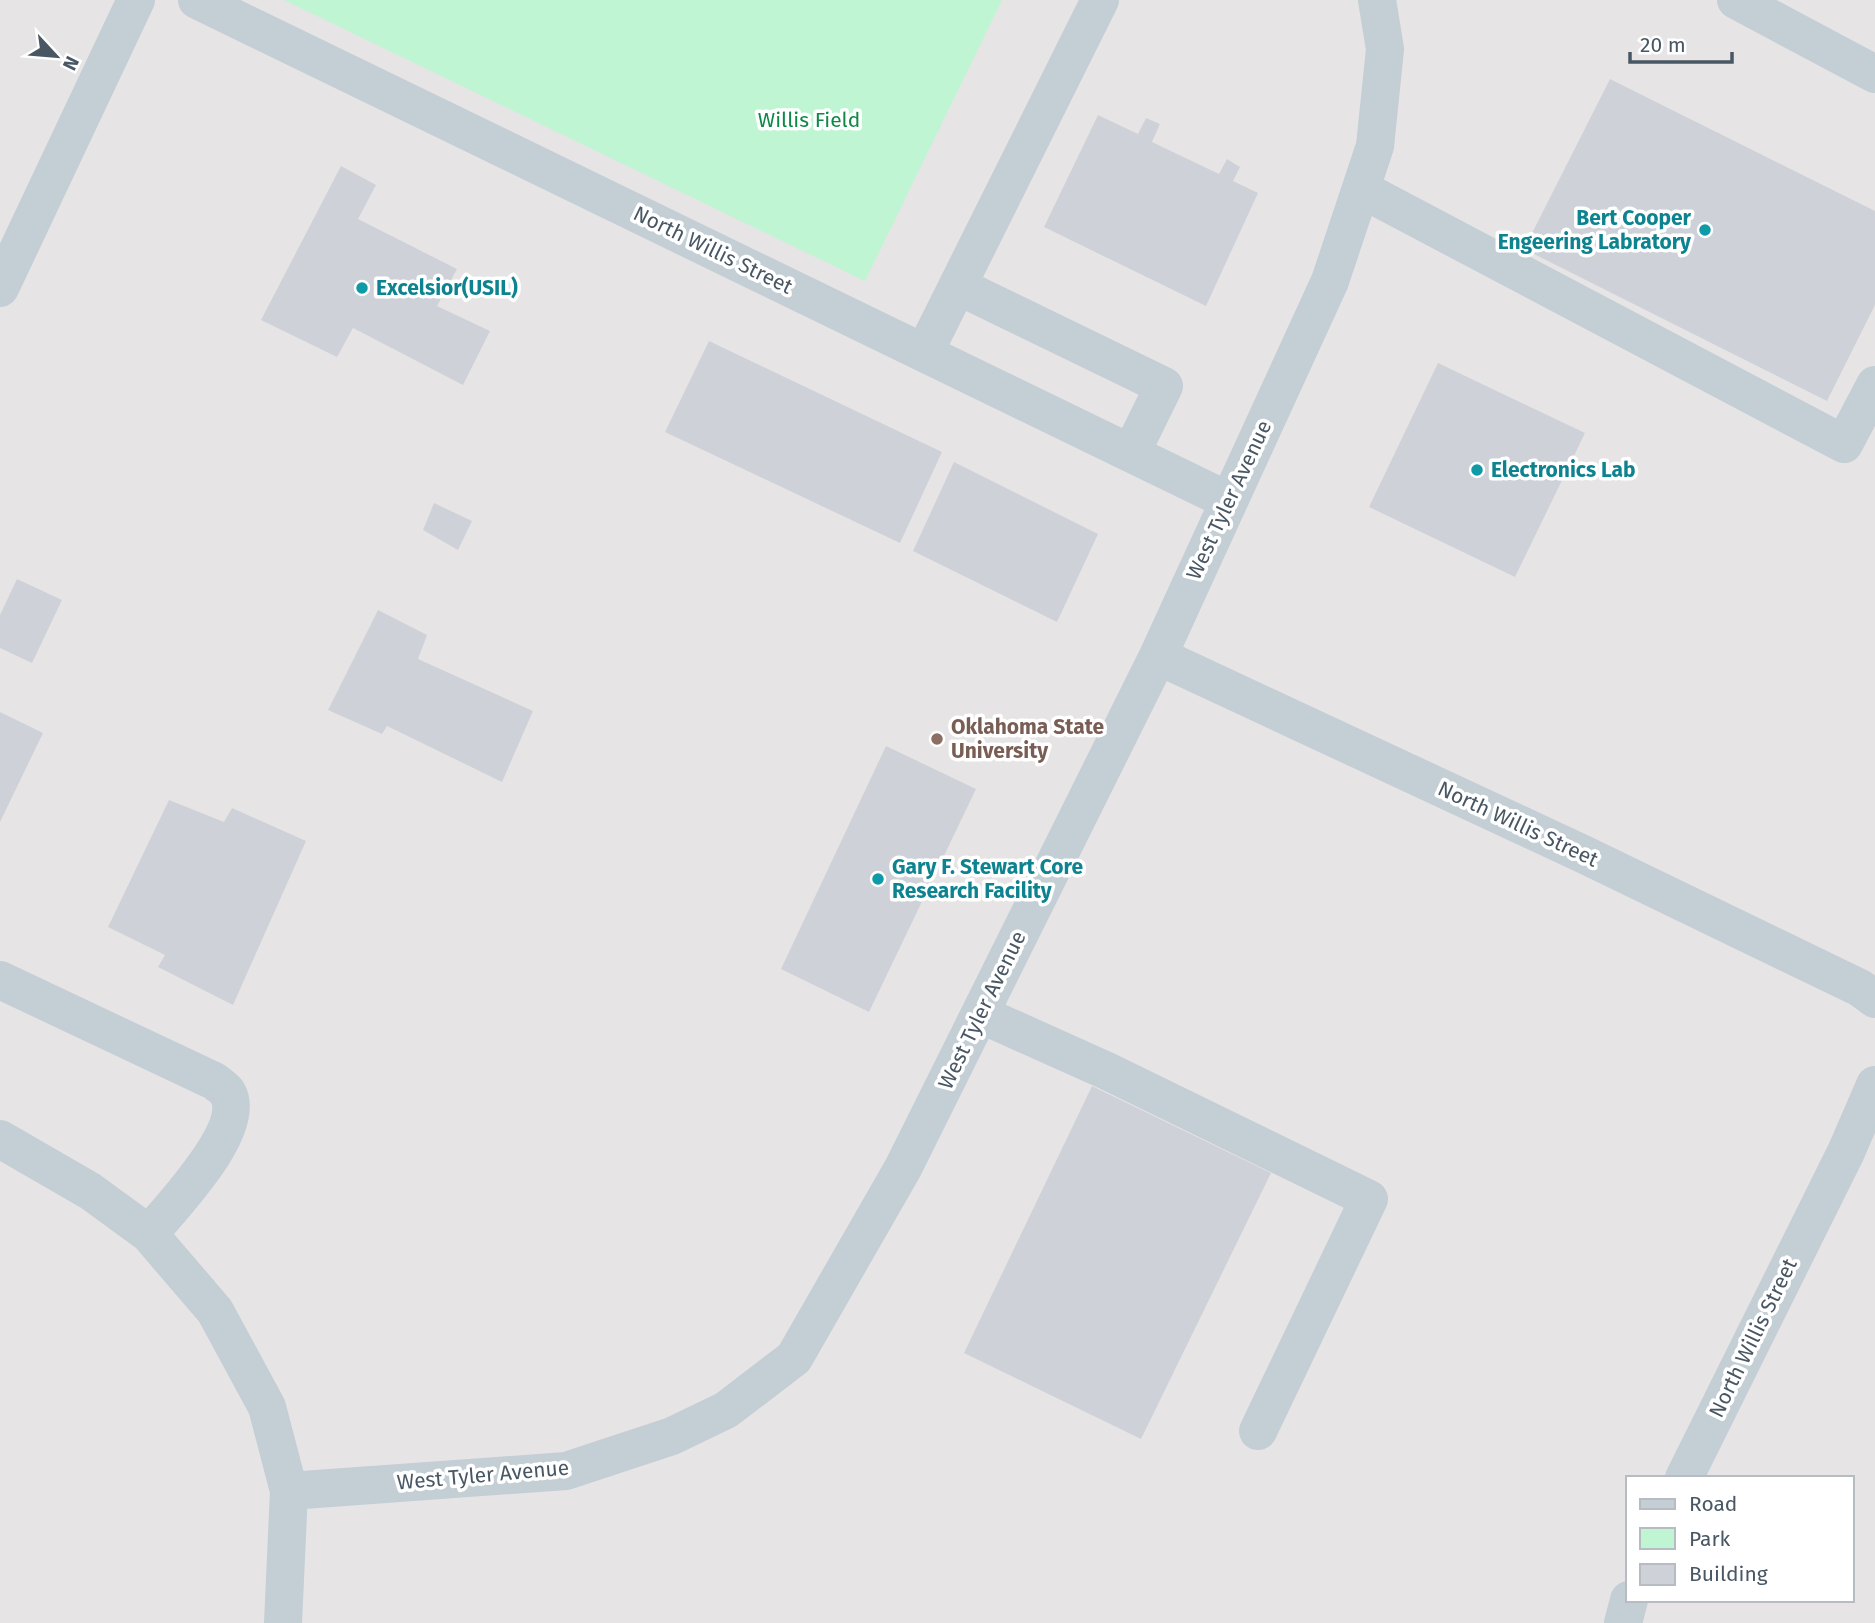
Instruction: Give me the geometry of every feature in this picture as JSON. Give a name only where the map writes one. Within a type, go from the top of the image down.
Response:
[{"type":"street","points":[[0,288],[136,0]]},
{"type":"street","name":"North Willis Street","points":[[197,0],[1229,501]]},
{"type":"street","points":[[924,353],[1100,0]]},
{"type":"street","name":"West Tyler Avenue","points":[[289,1491],[566,1471],[672,1436],[726,1410],[794,1358],[903,1168],[980,1014],[1158,656],[1330,281],[1375,146],[1385,50],[1377,0]]},
{"type":"street","points":[[1736,0],[1875,74]]},
{"type":"street","points":[[1361,189],[1844,444],[1875,385]]},
{"type":"street","points":[[958,286],[1164,386],[1131,453]]},
{"type":"street","name":"North Willis Street","points":[[1158,656],[1585,855],[1860,988],[1875,999]]},
{"type":"street","points":[[0,980],[214,1081],[226,1091],[230,1104],[228,1127],[218,1147],[149,1234]]},
{"type":"street","points":[[980,1014],[1107,1070],[1369,1199],[1258,1431]]},
{"type":"street","name":"North Willis Street","points":[[1685,1476],[1846,1152],[1875,1085]]},
{"type":"street","points":[[0,1139],[90,1191],[149,1234],[215,1311],[267,1407],[289,1491],[283,1623]]},
{"type":"street","points":[[1623,1623],[1628,1602]]},
{"type":"shaded area","name":"Oklahoma State University","points":[[0,0],[1875,0],[1875,1623],[0,1623]]},
{"type":"green space","name":"Willis Field","points":[[284,0],[1002,0],[865,281]]},
{"type":"building","name":"Bert Cooper Engeering Labratory","points":[[1610,79],[1875,211],[1875,305],[1827,401],[1524,249]]},
{"type":"building","points":[[1098,115],[1138,134],[1146,118],[1160,124],[1152,142],[1219,174],[1227,159],[1240,167],[1233,181],[1258,193],[1206,306],[1044,227]]},
{"type":"building","name":"Excelsior(USIL)","points":[[341,166],[376,185],[358,219],[457,269],[437,306],[490,331],[463,385],[353,328],[337,357],[261,320]]},
{"type":"building","points":[[709,341],[942,452],[900,543],[665,432]]},
{"type":"building","name":"Electronics Lab","points":[[1438,363],[1585,433],[1515,577],[1369,507]]},
{"type":"building","points":[[954,462],[1098,534],[1057,622],[913,551]]},
{"type":"building","points":[[434,503],[472,521],[458,550],[423,530]]},
{"type":"building","points":[[17,579],[62,600],[32,663],[0,648],[0,615]]},
{"type":"building","points":[[378,610],[427,635],[418,659],[533,711],[502,782],[387,726],[382,734],[328,710]]},
{"type":"building","points":[[0,712],[43,733],[0,822]]},
{"type":"building","name":"Gary F. Stewart Core Research Facility","points":[[886,746],[976,789],[869,1012],[781,969]]},
{"type":"building","points":[[169,800],[224,822],[232,808],[306,841],[233,1005],[158,967],[165,955],[108,927]]},
{"type":"building","points":[[1092,1086],[1271,1173],[1141,1439],[964,1353]]},
{"type":"place","name":"Bert Cooper Engeering Labratory","points":[[1705,230]]},
{"type":"place","name":"Excelsior(USIL)","points":[[362,288]]},
{"type":"place","name":"Electronics Lab","points":[[1477,470]]},
{"type":"place","name":"Oklahoma State University","points":[[937,739]]},
{"type":"place","name":"Gary F. Stewart Core Research Facility","points":[[878,879]]}]
